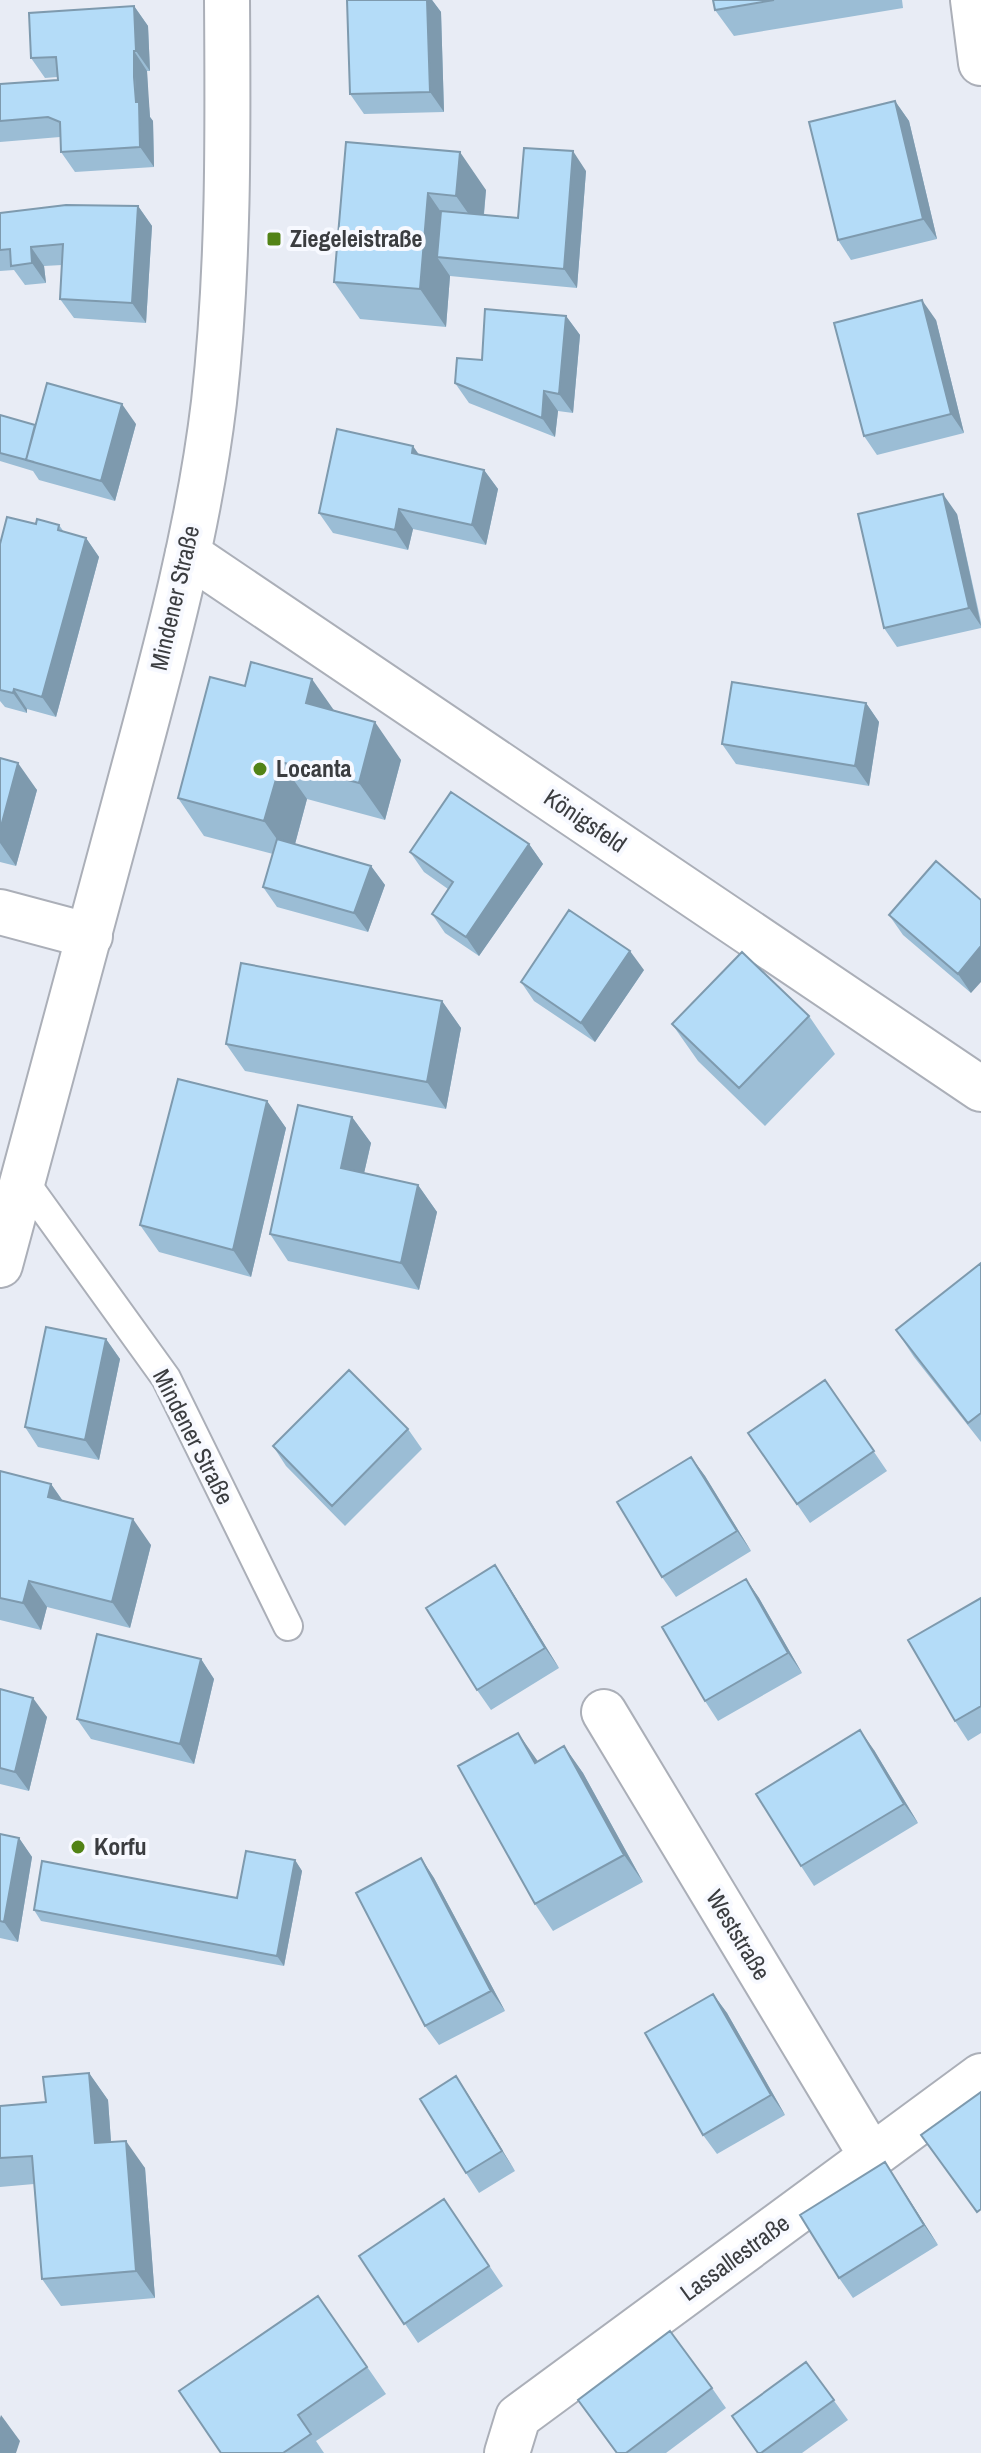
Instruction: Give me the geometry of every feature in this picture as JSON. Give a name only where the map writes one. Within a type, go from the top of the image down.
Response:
[{"type":"street","name":"Mindener Straße","points":[[0,1265],[90,936],[188,554],[214,402],[229,167],[227,0]]},
{"type":"street","points":[[973,0],[981,63]]},
{"type":"street","name":"Königsfeld","points":[[188,554],[981,1089]]},
{"type":"street","points":[[0,912],[90,936]]},
{"type":"street","name":"Weststraße","points":[[604,1712],[872,2157]]},
{"type":"street","name":"Lassallestraße","points":[[507,2453],[518,2417],[981,2076]]},
{"type":"lane","name":"Mindener Straße","points":[[24,1181],[166,1378],[288,1626]]},
{"type":"building","points":[[347,0],[427,0],[430,92],[350,94]]},
{"type":"building","points":[[713,0],[774,0],[715,10]]},
{"type":"building","points":[[134,6],[134,77],[136,102],[139,102],[140,147],[61,152],[60,122],[48,117],[0,121],[0,84],[58,80],[56,57],[31,58],[29,13]]},
{"type":"building","points":[[895,101],[923,219],[838,240],[809,122]]},
{"type":"building","points":[[346,142],[460,152],[456,196],[428,193],[420,289],[334,282]]},
{"type":"building","points":[[524,148],[573,151],[564,269],[437,257],[441,211],[518,218]]},
{"type":"building","points":[[66,205],[138,206],[132,303],[60,299],[63,244],[31,247],[32,263],[11,266],[10,249],[0,250],[0,213]]},
{"type":"building","points":[[922,300],[951,414],[864,436],[834,323]]},
{"type":"building","points":[[485,309],[566,316],[559,394],[544,391],[542,418],[455,383],[457,358],[482,360]]},
{"type":"building","points":[[47,383],[122,404],[101,481],[26,460]]},
{"type":"building","points":[[0,415],[35,425],[26,460],[0,453]]},
{"type":"building","points":[[337,429],[413,446],[412,453],[484,470],[472,525],[399,509],[395,530],[319,513]]},
{"type":"building","points":[[943,494],[969,608],[884,628],[858,514]]},
{"type":"building","points":[[7,517],[36,524],[37,519],[59,525],[58,530],[86,538],[42,697],[14,689],[13,693],[0,690],[0,544]]},
{"type":"building","points":[[251,662],[312,679],[306,703],[375,722],[359,783],[281,762],[264,821],[178,798],[210,677],[245,686]]},
{"type":"building","points":[[732,682],[866,703],[855,766],[722,744]]},
{"type":"building","points":[[0,758],[18,763],[0,830]]},
{"type":"building","points":[[451,792],[529,844],[466,937],[432,914],[453,882],[410,852]]},
{"type":"building","points":[[277,839],[371,866],[354,913],[263,887]]},
{"type":"building","points":[[936,861],[981,900],[981,946],[958,974],[889,915]]},
{"type":"building","points":[[569,910],[630,951],[581,1023],[521,982]]},
{"type":"building","points":[[742,952],[809,1016],[739,1088],[672,1024]]},
{"type":"building","points":[[241,963],[442,1001],[427,1082],[226,1044]]},
{"type":"building","points":[[178,1079],[267,1101],[233,1250],[140,1225]]},
{"type":"building","points":[[298,1105],[352,1117],[341,1168],[418,1185],[401,1263],[270,1234]]},
{"type":"building","points":[[981,1263],[981,1413],[968,1423],[896,1330]]},
{"type":"building","points":[[46,1327],[106,1339],[85,1440],[25,1427]]},
{"type":"building","points":[[349,1370],[408,1429],[332,1506],[273,1446]]},
{"type":"building","points":[[825,1380],[874,1451],[797,1504],[748,1433]]},
{"type":"building","points":[[691,1457],[737,1531],[662,1577],[617,1502]]},
{"type":"building","points":[[0,1471],[51,1484],[48,1497],[133,1519],[112,1602],[29,1581],[23,1603],[0,1598]]},
{"type":"building","points":[[495,1565],[545,1648],[477,1690],[426,1608]]},
{"type":"building","points":[[746,1579],[788,1653],[705,1701],[662,1627]]},
{"type":"building","points":[[981,1598],[981,1706],[955,1721],[908,1640]]},
{"type":"building","points":[[97,1634],[201,1659],[180,1744],[77,1719]]},
{"type":"building","points":[[0,1689],[33,1698],[15,1772],[0,1768]]},
{"type":"building","points":[[860,1730],[904,1804],[801,1866],[756,1794]]},
{"type":"building","points":[[518,1733],[535,1763],[564,1746],[624,1855],[535,1904],[458,1766]]},
{"type":"building","points":[[0,1834],[19,1838],[4,1922],[0,1921]]},
{"type":"building","points":[[246,1851],[295,1860],[277,1956],[34,1910],[42,1861],[237,1898]]},
{"type":"building","points":[[421,1858],[491,1991],[425,2026],[356,1893]]},
{"type":"building","points":[[713,1994],[771,2095],[703,2135],[645,2033]]},
{"type":"building","points":[[89,2073],[95,2143],[126,2141],[136,2271],[42,2279],[32,2156],[0,2158],[0,2106],[46,2102],[43,2077]]},
{"type":"building","points":[[456,2076],[502,2151],[466,2173],[420,2099]]},
{"type":"building","points":[[981,2092],[981,2209],[977,2212],[921,2135]]},
{"type":"building","points":[[885,2162],[924,2225],[839,2278],[800,2215]]},
{"type":"building","points":[[444,2199],[489,2266],[404,2324],[359,2256]]},
{"type":"building","points":[[318,2296],[367,2367],[298,2415],[311,2434],[283,2453],[221,2453],[179,2391]]},
{"type":"building","points":[[670,2331],[712,2388],[626,2453],[617,2453],[578,2400]]},
{"type":"building","points":[[806,2362],[834,2400],[758,2453],[732,2416]]},
{"type":"place","name":"Ziegeleistraße","points":[[274,239]]},
{"type":"place","name":"Locanta","points":[[260,769]]},
{"type":"place","name":"Korfu","points":[[78,1847]]}]
